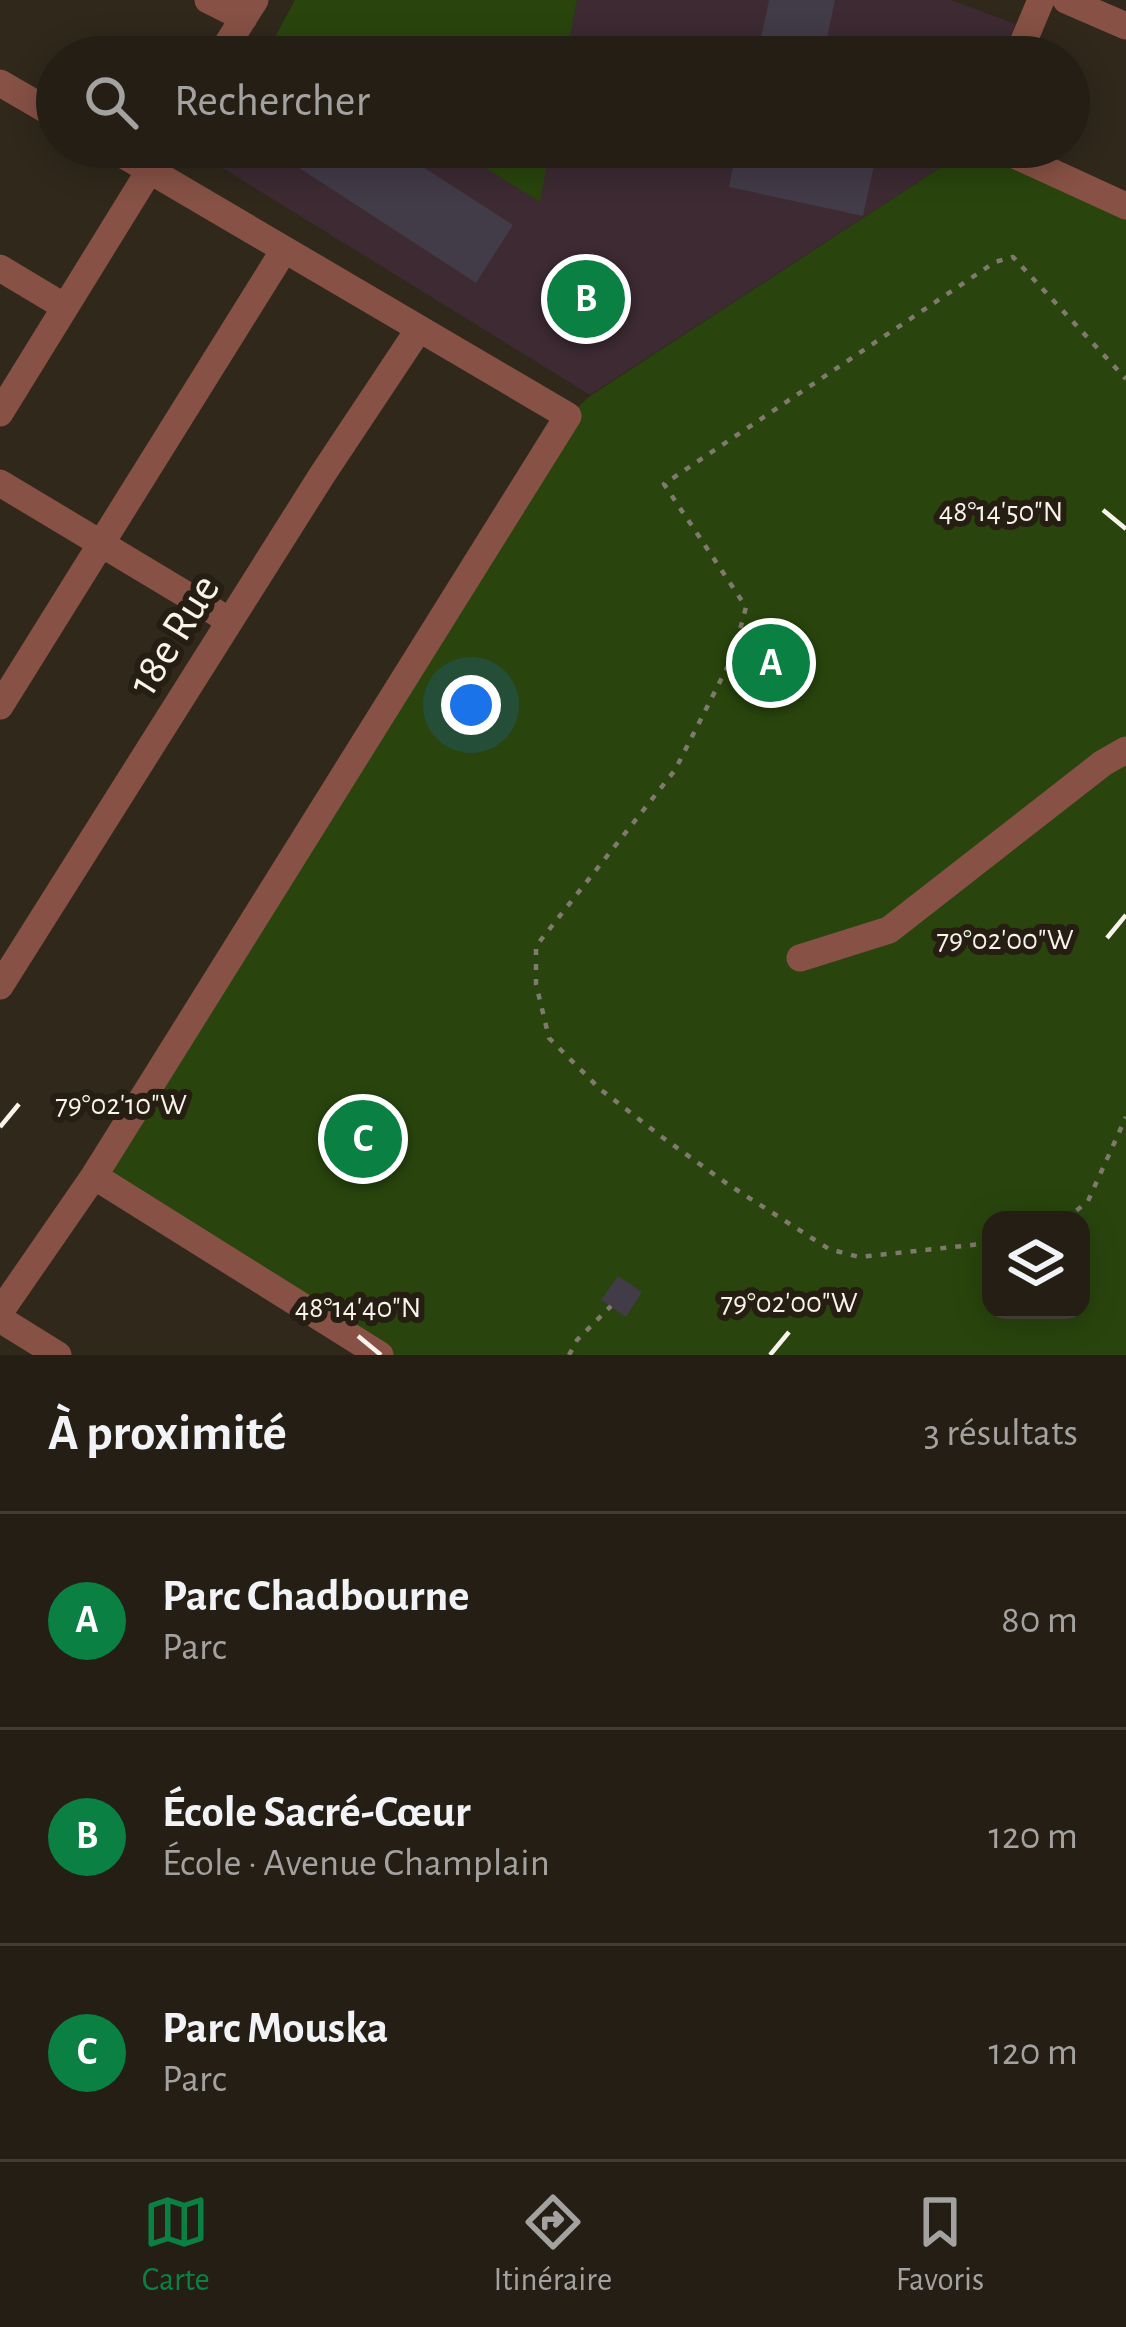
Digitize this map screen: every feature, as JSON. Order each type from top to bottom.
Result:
[{"type":"street","points":[[208,0],[249,9],[233,36]]},
{"type":"street","points":[[1026,36],[1041,0]]},
{"type":"street","points":[[1066,0],[1126,26]]},
{"type":"street","points":[[0,82],[36,103]]},
{"type":"street","points":[[0,413],[151,168]]},
{"type":"street","points":[[58,1355],[0,1316],[94,1176],[568,416],[284,250],[170,168]]},
{"type":"street","points":[[1043,168],[1126,206]]},
{"type":"street","points":[[0,706],[284,250]]},
{"type":"street","points":[[0,268],[65,308]]},
{"type":"street","name":"18e Rue","points":[[0,986],[419,329]]},
{"type":"street","points":[[0,483],[230,621]]},
{"type":"street","points":[[800,958],[889,930],[1126,750]]},
{"type":"street","points":[[94,1176],[380,1355]]},
{"type":"path","points":[[982,1244],[859,1257],[829,1250],[729,1186],[600,1089],[549,1038],[536,984],[536,946],[675,770],[733,656],[746,607],[664,484],[995,262],[1012,257],[1126,379]]},
{"type":"path","points":[[1076,1211],[1088,1201],[1126,1117]]},
{"type":"path","points":[[569,1355],[577,1340],[611,1306]]},
{"type":"shaded area","points":[[577,0],[951,0],[1016,24],[1010,36],[570,36]]},
{"type":"shaded area","points":[[222,168],[486,168],[539,201],[546,168],[940,168],[590,395]]},
{"type":"green space","points":[[295,0],[577,0],[570,36],[276,36]]},
{"type":"green space","points":[[486,168],[546,168],[540,202]]},
{"type":"green space","points":[[940,168],[1043,168],[1126,206],[1126,1355],[380,1355],[94,1176],[568,416],[590,396]]},
{"type":"building","points":[[769,0],[835,0],[827,36],[761,36]]},
{"type":"building","points":[[299,168],[425,168],[513,225],[476,283]]},
{"type":"building","points":[[733,168],[873,168],[863,216],[729,187]]},
{"type":"building","points":[[618,1276],[642,1292],[626,1317],[601,1300]]},
{"type":"place","name":"École Sacré-Cœur","points":[[586,299]]},
{"type":"place","name":"Parc Chadbourne","points":[[771,663]]},
{"type":"place","name":"Parc Mouska","points":[[363,1139]]}]
